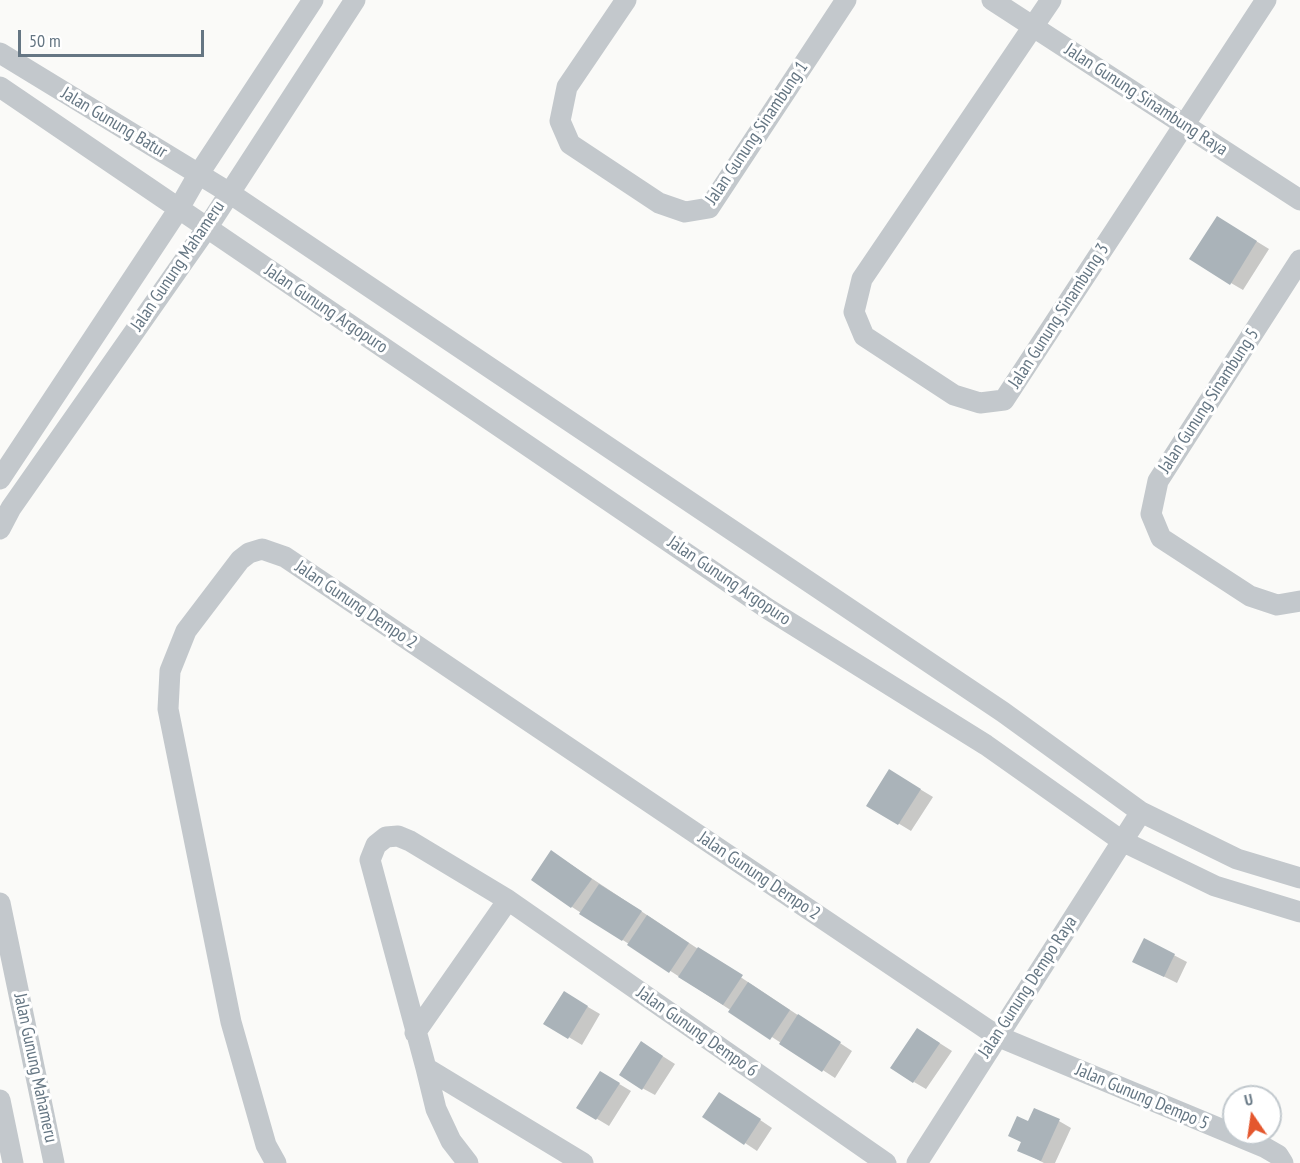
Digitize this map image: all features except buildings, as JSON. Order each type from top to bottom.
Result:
[{"type":"street","name":"Jalan Gunung Mahameru","points":[[0,479],[178,210],[198,175],[312,0]]},
{"type":"street","name":"Jalan Gunung Mahameru","points":[[0,530],[11,508],[207,228],[228,192],[355,0]]},
{"type":"street","name":"Jalan Gunung Sinambung 1","points":[[627,0],[567,87],[560,121],[570,144],[659,203],[685,212],[710,208],[846,0]]},
{"type":"street","name":"Jalan Gunung Sinambung Raya","points":[[992,0],[1300,200]]},
{"type":"street","name":"Jalan Gunung Sinambung 3","points":[[1051,0],[862,279],[854,312],[864,336],[954,395],[980,403],[1004,400],[1266,0]]},
{"type":"street","name":"Jalan Gunung Batur","points":[[0,53],[228,192]]},
{"type":"street","name":"Jalan Gunung Batur","points":[[0,87],[178,210]]},
{"type":"street","points":[[228,192],[993,706],[1142,812],[1237,859],[1300,878]]},
{"type":"street","name":"Jalan Gunung Argopuro","points":[[178,210],[768,609],[986,745],[1122,841],[1215,886],[1300,912]]},
{"type":"street","name":"Jalan Gunung Sinambung 5","points":[[1300,260],[1158,481],[1151,514],[1161,538],[1250,596],[1277,605],[1300,602]]},
{"type":"street","name":"Jalan Gunung Dempo 2","points":[[276,1163],[266,1145],[231,1022],[168,710],[170,670],[186,631],[240,560],[249,553],[262,549],[285,557],[997,1036]]},
{"type":"street","name":"Jalan Gunung Dempo Raya","points":[[917,1163],[1142,812]]},
{"type":"street","name":"Jalan Gunung Dempo 6","points":[[468,1163],[451,1141],[436,1109],[370,860],[376,845],[386,837],[398,836],[410,841],[508,900],[886,1163]]},
{"type":"street","points":[[415,1034],[508,900]]},
{"type":"street","name":"Jalan Gunung Mahameru","points":[[0,903],[5,955],[54,1163]]},
{"type":"street","name":"Jalan Gunung Dempo 5","points":[[997,1036],[1264,1147],[1278,1155],[1283,1163]]},
{"type":"street","points":[[426,1068],[583,1163]]},
{"type":"street","points":[[0,1100],[13,1163]]}]
